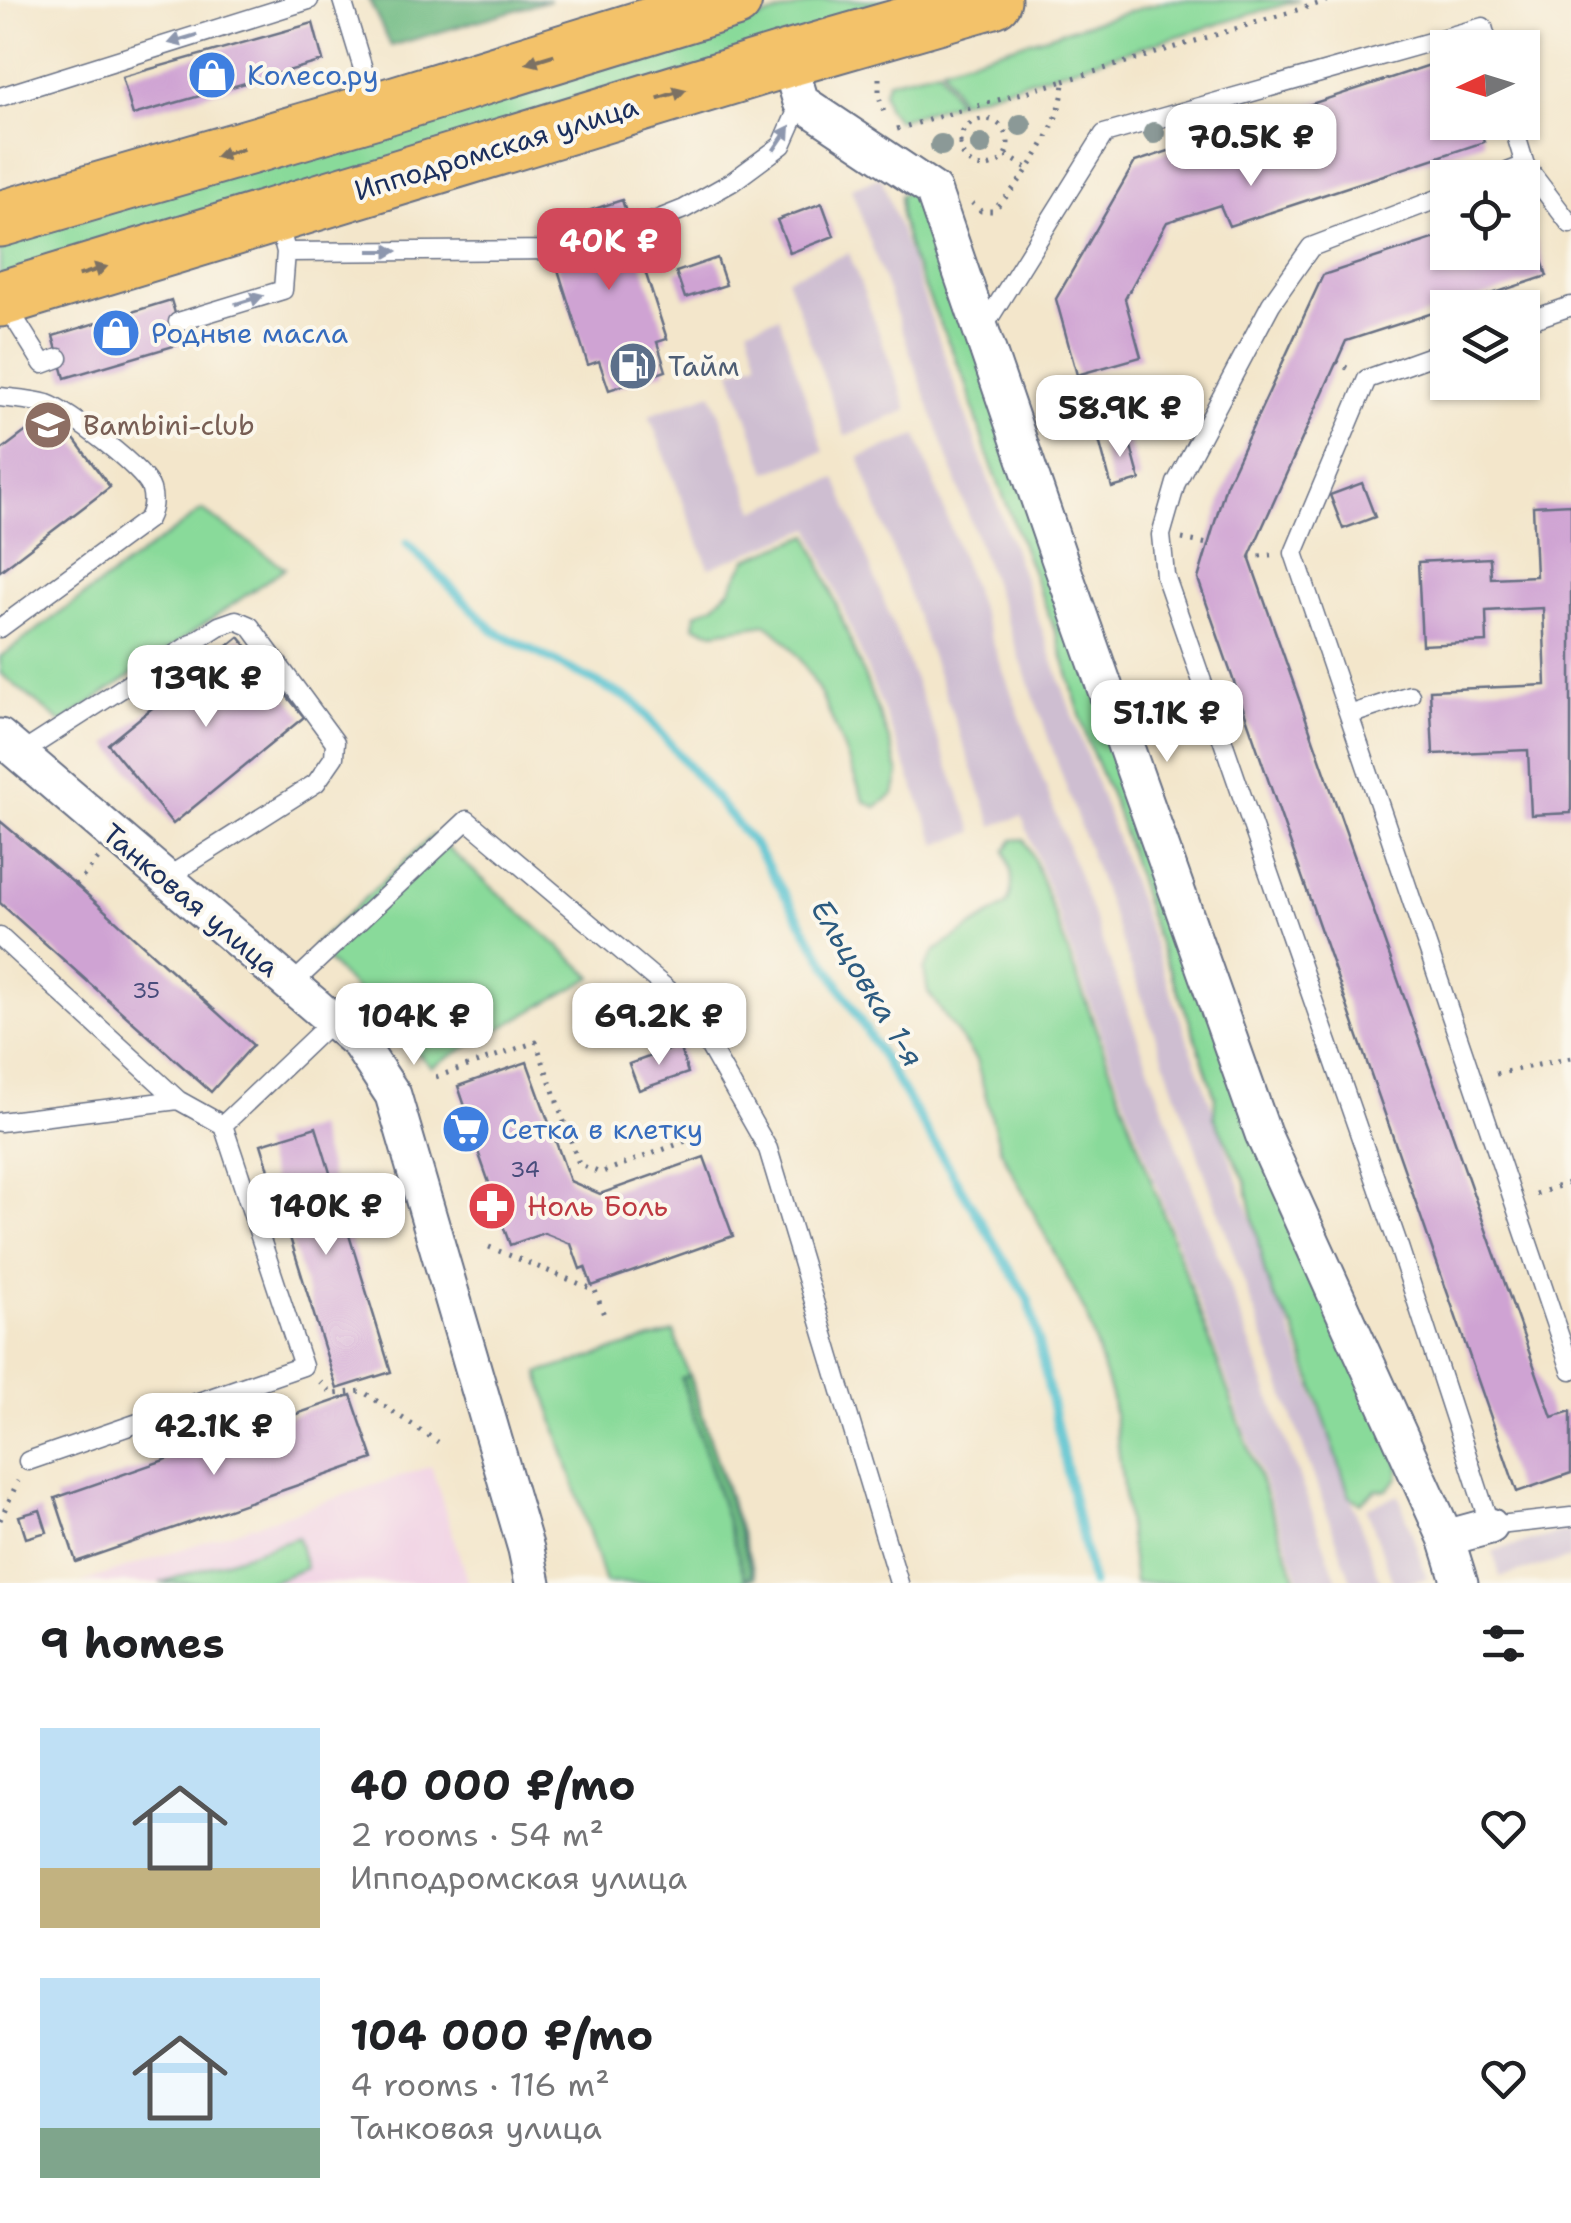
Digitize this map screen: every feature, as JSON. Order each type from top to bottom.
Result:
[{"type":"highway","points":[[0,220],[734,0]]},
{"type":"highway","name":"Ипподромская улица","points":[[1,298],[282,233],[794,80],[994,0]]},
{"type":"street","points":[[794,80],[933,190],[1263,1134],[1446,1538],[1460,1583]]},
{"type":"street","name":"Танковая улица","points":[[10,746],[359,1043],[392,1095],[533,1583]]},
{"type":"street","points":[[1446,1538],[1490,1526]]},
{"type":"lane","points":[[0,96],[310,0]]},
{"type":"lane","points":[[342,0],[376,110]]},
{"type":"lane","points":[[981,331],[1104,134],[1430,42]]},
{"type":"lane","points":[[178,322],[284,290],[282,233],[556,250],[622,234],[732,182],[782,144],[794,80]]},
{"type":"lane","points":[[1540,184],[1571,224]]},
{"type":"lane","points":[[1430,201],[1310,247],[1272,304],[1176,483],[1160,535],[1166,575],[1399,1247],[1490,1526],[1571,1517]]},
{"type":"lane","points":[[1,298],[43,364],[59,358]]},
{"type":"lane","points":[[1540,317],[1571,306]]},
{"type":"lane","points":[[1430,356],[1366,379],[1294,552],[1571,1370]]},
{"type":"lane","points":[[0,397],[46,404],[70,414],[151,485],[154,508],[148,519],[0,628]]},
{"type":"lane","points":[[10,746],[218,626],[236,620],[250,626],[335,742],[334,757],[316,783],[166,878]]},
{"type":"lane","points":[[1349,714],[1410,694]]},
{"type":"lane","points":[[291,985],[467,820],[686,1005],[768,1149],[900,1583]]},
{"type":"lane","points":[[0,937],[178,1100],[222,1126],[303,1366],[28,1460]]},
{"type":"lane","points":[[222,1126],[332,1020]]},
{"type":"lane","points":[[0,1122],[178,1100]]},
{"type":"path","points":[[896,130],[1330,0]]},
{"type":"path","points":[[879,78],[879,97],[886,120],[910,143]]},
{"type":"path","points":[[962,195],[982,211],[992,211],[1007,198],[1052,126],[1064,80]]},
{"type":"path","points":[[978,106],[980,119]]},
{"type":"path","points":[[980,119],[991,119],[1006,132],[1006,155],[997,164],[984,168],[962,155],[959,142],[964,130],[980,119]]},
{"type":"path","points":[[1006,155],[1027,168]]},
{"type":"path","points":[[76,885],[100,856]]},
{"type":"path","points":[[436,1077],[536,1042],[579,1164],[600,1173],[697,1136]]},
{"type":"path","points":[[1472,1079],[1571,1058]]},
{"type":"path","points":[[1514,1204],[1571,1182]]},
{"type":"path","points":[[489,1247],[595,1290],[604,1315]]},
{"type":"path","points":[[303,1366],[333,1394],[362,1392],[438,1442]]},
{"type":"path","points":[[0,1520],[28,1460]]},
{"type":"shaded area","points":[[881,177],[1381,1583],[1352,1583],[851,188]]},
{"type":"shaded area","points":[[849,253],[908,410],[845,436],[787,278]]},
{"type":"shaded area","points":[[779,317],[824,452],[767,472],[731,371],[758,361],[748,327]]},
{"type":"shaded area","points":[[712,393],[755,511],[836,478],[974,832],[937,845],[811,528],[709,568],[649,415]]},
{"type":"shaded area","points":[[917,436],[1338,1583],[1301,1583],[1022,816],[993,826],[859,457]]},
{"type":"shaded area","points":[[431,1466],[468,1583],[80,1583]]},
{"type":"shaded area","points":[[1399,1495],[1427,1578],[1411,1583],[1393,1583],[1367,1508]]},
{"type":"shaded area","points":[[1571,1530],[1571,1558],[1500,1577],[1493,1551]]},
{"type":"green space","points":[[369,0],[550,0],[391,46]]},
{"type":"green space","points":[[822,0],[949,0],[0,282],[0,243]]},
{"type":"green space","points":[[1168,0],[1299,0],[960,101],[942,67]]},
{"type":"green space","points":[[939,69],[957,102],[897,120],[887,108],[883,92],[888,81]]},
{"type":"green space","points":[[915,188],[931,240],[952,281],[1400,1466],[1398,1478],[1387,1490],[1376,1490],[1360,1503],[1350,1497],[1295,1330],[1265,1274],[1246,1183],[1214,1117],[1215,1097],[1154,931],[1115,806],[1088,742],[1057,636],[985,448],[966,382],[911,257],[901,219],[900,195]]},
{"type":"green space","points":[[202,510],[285,568],[62,723],[0,673],[0,657]]},
{"type":"green space","points":[[809,535],[899,774],[894,794],[876,807],[864,801],[826,705],[784,639],[766,624],[714,632],[694,626],[696,613],[714,605],[730,589],[747,559]]},
{"type":"green space","points":[[433,835],[593,977],[431,1067],[313,946]]},
{"type":"green space","points":[[1024,839],[1298,1583],[1135,1583],[1112,1399],[1086,1314],[1000,1148],[976,1060],[928,992],[924,970],[935,951],[1006,905],[1012,878],[1005,851],[1013,840]]},
{"type":"green space","points":[[674,1332],[756,1577],[740,1583],[605,1583],[539,1373]]},
{"type":"green space","points":[[690,1375],[753,1575],[745,1578],[681,1378]]},
{"type":"green space","points":[[298,1537],[306,1568],[268,1583],[160,1583]]},
{"type":"building","points":[[313,23],[323,61],[133,115],[122,77]]},
{"type":"building","points":[[1430,65],[1430,140],[1484,142],[1229,226],[1220,205],[1167,222],[1125,299],[1141,357],[1077,375],[1056,299],[1135,162]]},
{"type":"building","points":[[622,200],[667,339],[657,342],[666,371],[609,390],[599,361],[588,365],[544,225]]},
{"type":"building","points":[[822,203],[834,236],[790,253],[777,220]]},
{"type":"building","points":[[1430,240],[1430,270],[1540,270],[1540,254],[1547,276],[1504,290],[1430,290],[1430,314],[1346,341],[1249,557],[1552,1417],[1571,1411],[1571,1473],[1517,1492],[1198,579],[1226,485],[1323,275]]},
{"type":"building","points":[[717,258],[726,285],[685,298],[676,272]]},
{"type":"building","points":[[171,300],[184,343],[65,378],[53,336]]},
{"type":"building","points":[[53,411],[110,487],[0,571],[0,451]]},
{"type":"building","points":[[1127,432],[1140,480],[1112,488],[1099,440]]},
{"type":"building","points":[[1362,483],[1375,517],[1343,529],[1330,495]]},
{"type":"building","points":[[1571,504],[1571,813],[1531,815],[1528,750],[1433,754],[1430,690],[1546,685],[1543,608],[1486,611],[1487,642],[1422,645],[1418,562],[1490,558],[1491,578],[1536,576],[1533,506]]},
{"type":"building","points":[[239,637],[304,717],[173,824],[108,744]]},
{"type":"building","points":[[0,821],[253,1045],[211,1092],[0,903]]},
{"type":"building","points":[[679,1046],[688,1073],[639,1090],[629,1064]]},
{"type":"building","points":[[527,1062],[570,1181],[600,1194],[704,1157],[733,1236],[592,1286],[585,1267],[580,1269],[571,1244],[544,1233],[510,1245],[498,1212],[491,1215],[486,1199],[494,1197],[473,1137],[467,1139],[461,1121],[469,1118],[458,1086]]},
{"type":"building","points":[[316,1127],[391,1372],[337,1389],[261,1144]]},
{"type":"building","points":[[351,1395],[373,1459],[76,1562],[55,1498]]},
{"type":"building","points":[[40,1510],[47,1532],[26,1538],[19,1516]]},
{"type":"waterway","name":"Ельцовка 1-я","points":[[407,543],[494,631],[635,702],[756,847],[1029,1301],[1092,1583]]},
{"type":"place","name":"Колесо.ру","points":[[212,75]]},
{"type":"place","name":"Родные масла","points":[[116,333]]},
{"type":"place","name":"Тайм","points":[[633,366]]},
{"type":"place","name":"Bambini-club","points":[[48,425]]},
{"type":"place","name":"Сетка в клетку","points":[[466,1129]]},
{"type":"place","name":"Ноль Боль","points":[[492,1206]]}]
